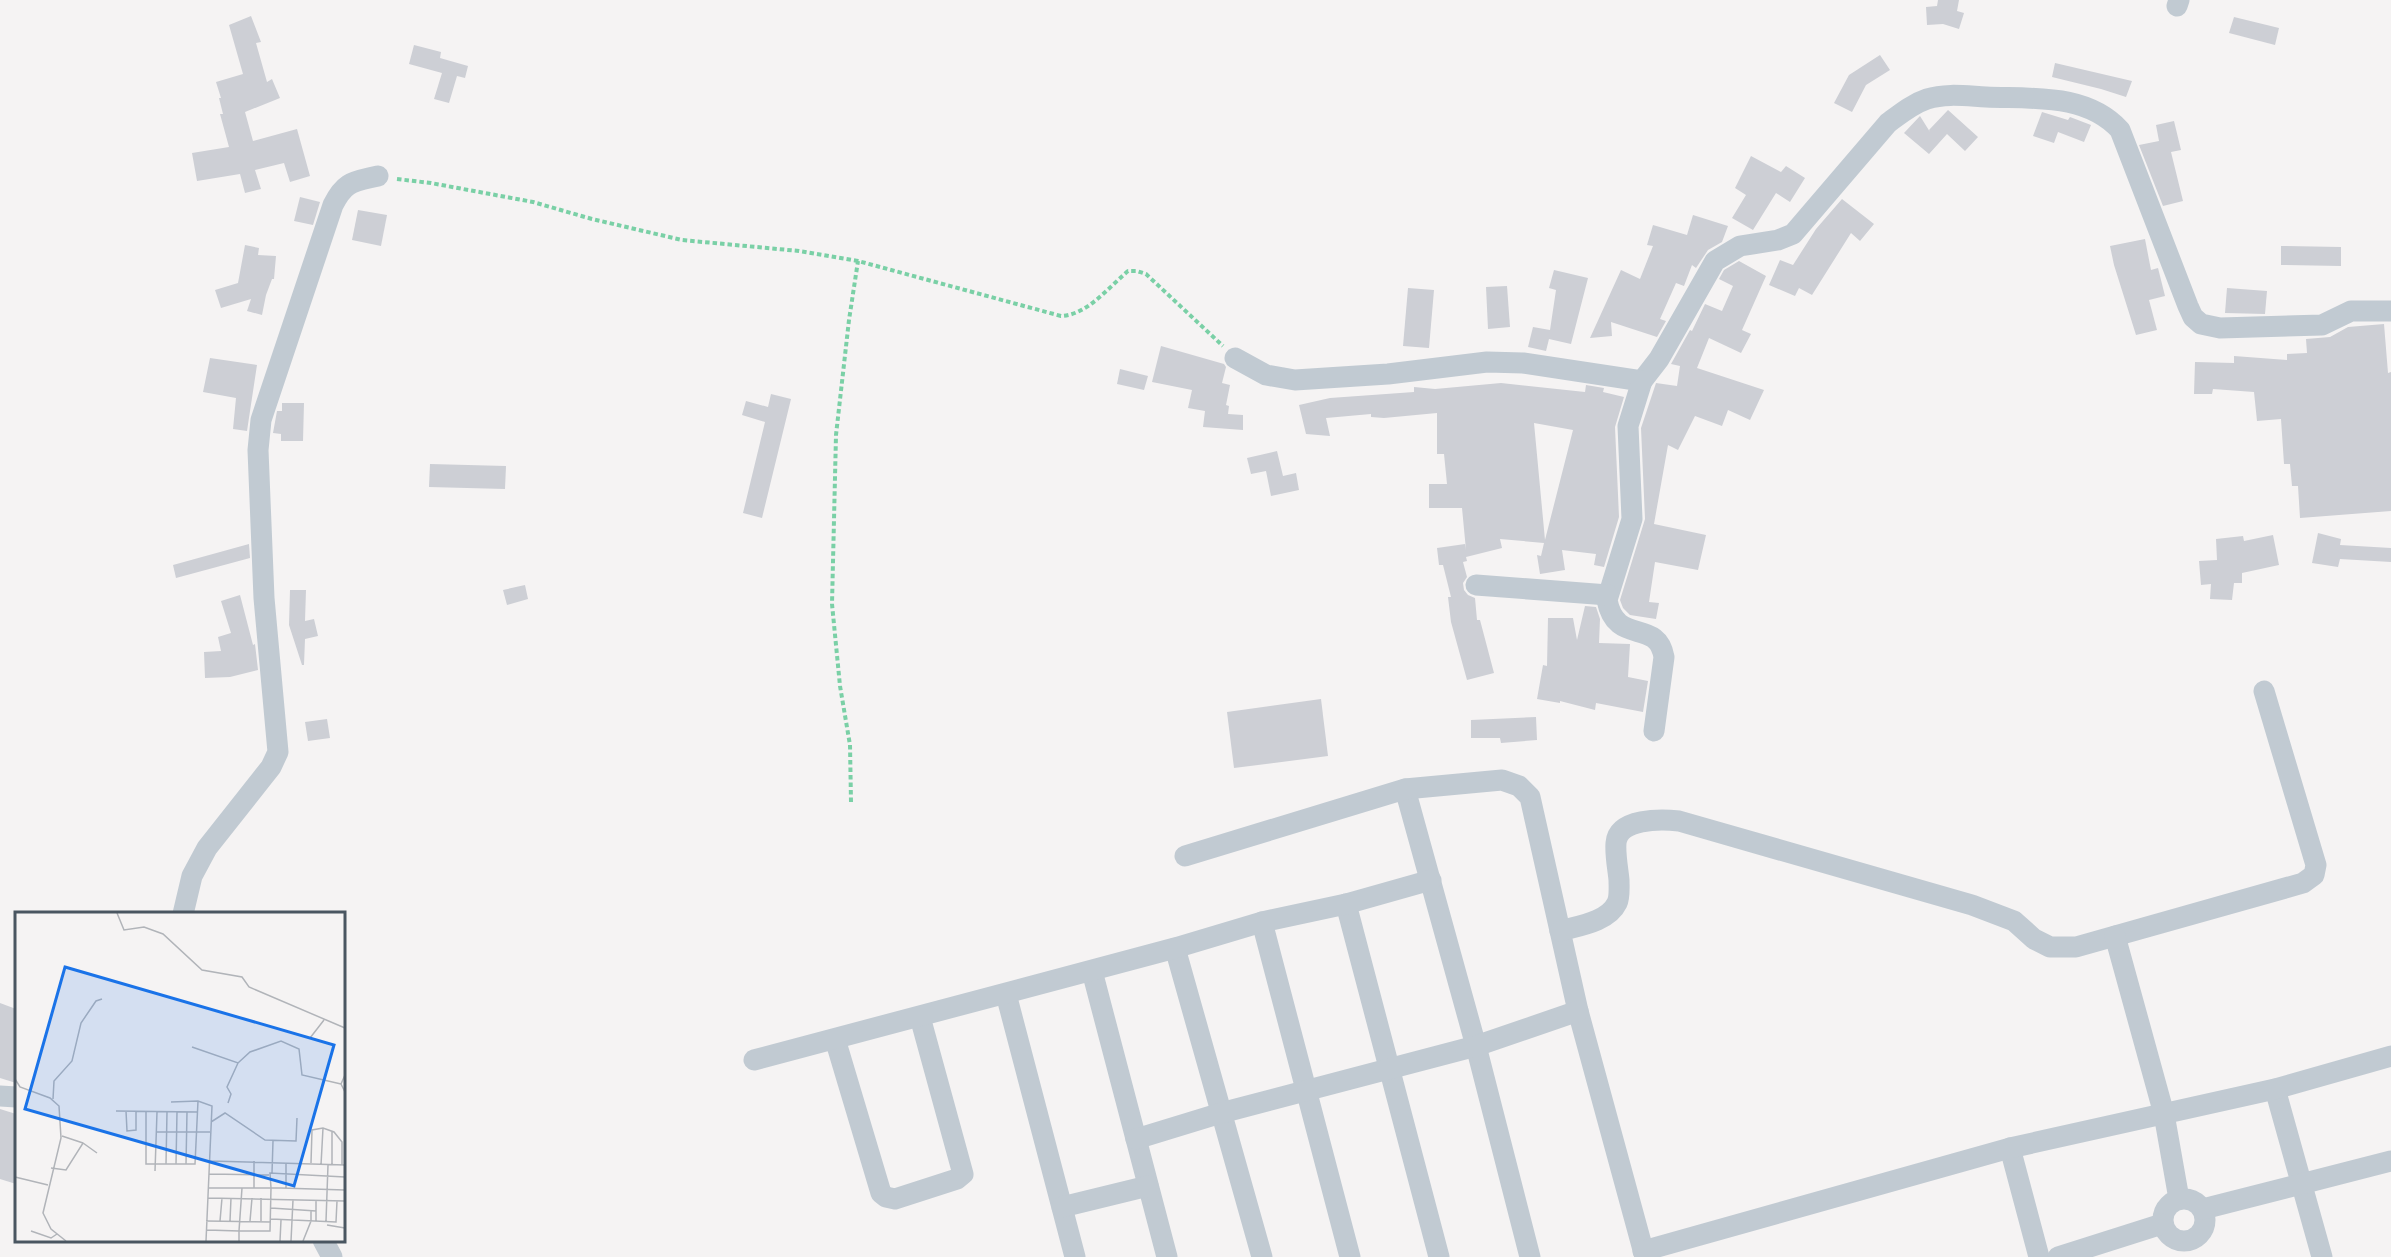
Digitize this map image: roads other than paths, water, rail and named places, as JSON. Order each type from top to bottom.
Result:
[{"type":"street","points":[[1654,731],[1664,657],[1663,647],[1652,636],[1623,628],[1615,621],[1609,612],[1608,595],[1632,519],[1628,426],[1642,381],[1659,359],[1715,261],[1740,246],[1778,240],[1793,234],[1888,123],[1906,109],[1927,99],[1948,95],[2058,100],[2085,107],[2113,122],[2120,130],[2188,306],[2193,317],[2201,324],[2220,328],[2322,325],[2351,310],[2391,311]]},
{"type":"street","points":[[183,912],[192,876],[207,848],[271,767],[278,752],[264,598],[258,450],[261,420],[339,192],[349,182],[378,176]]},
{"type":"street","points":[[1235,358],[1266,375],[1295,380],[1397,373],[1486,362],[1523,363],[1642,381]]},
{"type":"street","points":[[1476,585],[1608,595]]},
{"type":"street","points":[[1560,931],[1592,922],[1609,912],[1618,903],[1616,842],[1620,832],[1640,821],[1659,819],[1679,821],[1972,905],[2014,921],[2034,939],[2050,947],[2076,946],[2303,883],[2314,875],[2316,865],[2264,691]]},
{"type":"street","points":[[1185,856],[1405,789],[1502,780],[1518,786],[1530,797],[1578,1011],[1644,1254],[2010,1148],[2275,1089],[2391,1056]]},
{"type":"street","points":[[1405,789],[1476,1046],[1530,1257]]},
{"type":"street","points":[[754,1060],[1092,971],[1262,922],[1346,904],[1431,880]]},
{"type":"street","points":[[1346,904],[1438,1257]]},
{"type":"street","points":[[1262,922],[1350,1257]]},
{"type":"street","points":[[2115,936],[2164,1114],[2179,1199]]},
{"type":"street","points":[[1175,948],[1262,1257]]},
{"type":"street","points":[[1092,971],[1167,1257]]},
{"type":"street","points":[[1006,994],[1075,1257]]},
{"type":"street","points":[[1136,1139],[1221,1113],[1476,1046],[1578,1011]]},
{"type":"street","points":[[835,1039],[881,1193],[895,1199],[957,1179],[963,1174],[920,1017]]},
{"type":"street","points":[[2275,1089],[2322,1257]]},
{"type":"street","points":[[0,1096],[15,1097]]},
{"type":"street","points":[[2010,1148],[2039,1257]]},
{"type":"street","points":[[2203,1209],[2391,1161]]},
{"type":"street","points":[[1062,1207],[1148,1186]]},
{"type":"street","points":[[2179,1199],[2192,1200],[2203,1209],[2205,1224],[2187,1249],[2170,1237],[2162,1224],[2166,1209],[2179,1199]]},
{"type":"street","points":[[2058,1257],[2162,1224]]},
{"type":"street","points":[[324,1242],[332,1257]]}]
